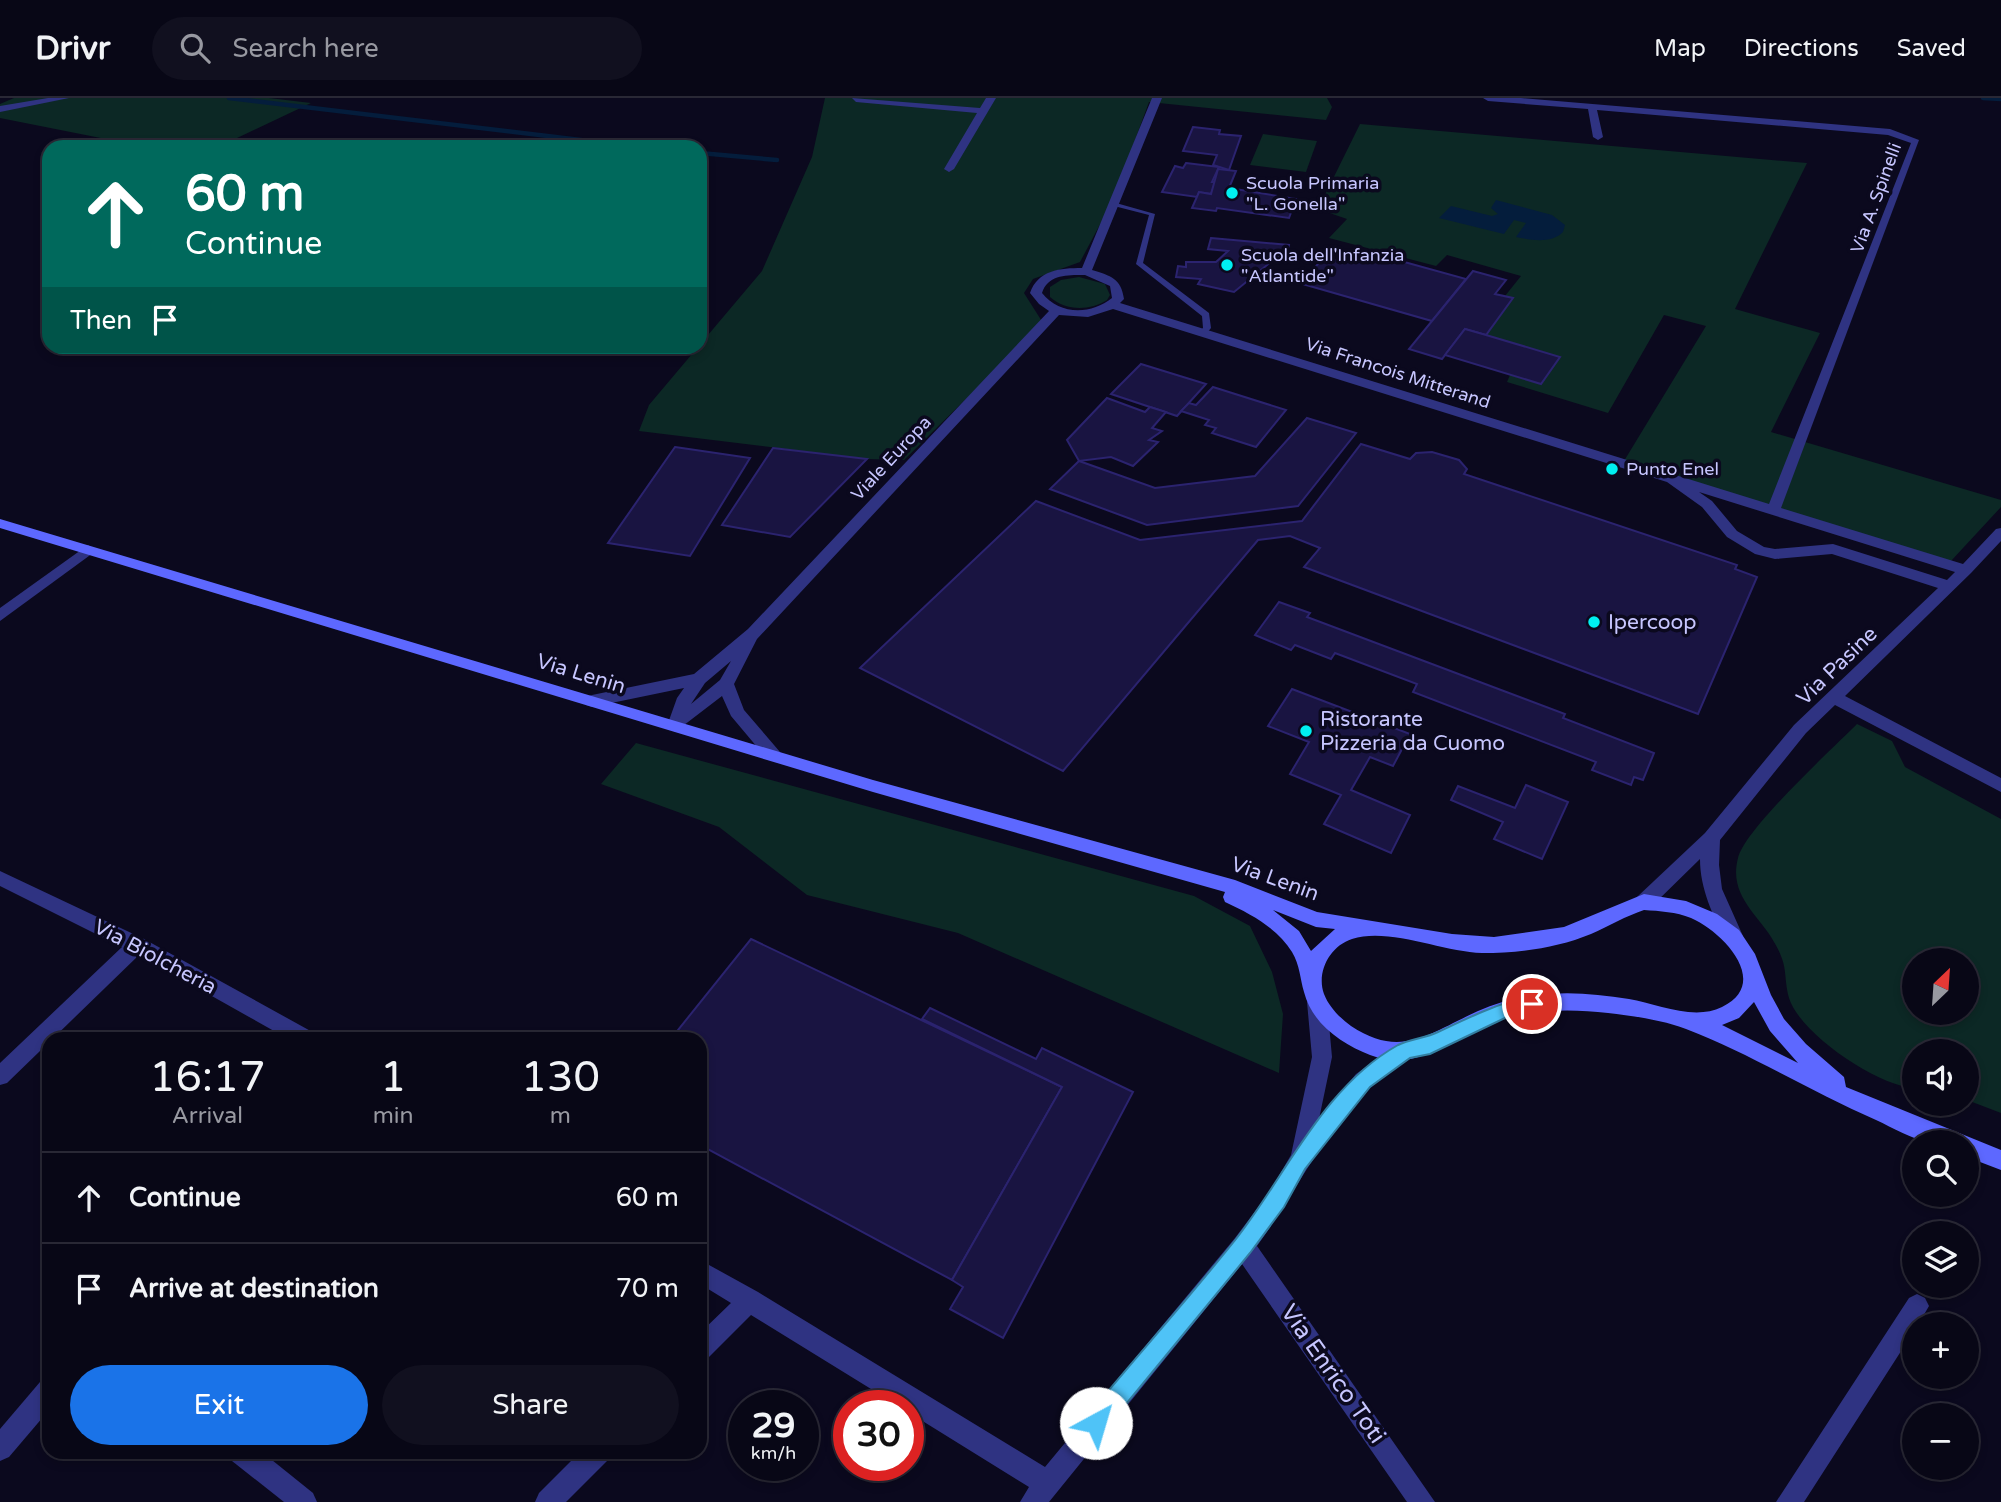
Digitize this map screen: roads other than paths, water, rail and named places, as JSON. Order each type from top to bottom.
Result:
[{"type":"main road","name":"Via Lenin","points":[[0,523],[774,756],[1235,887],[1316,919],[1385,929]]},
{"type":"main road","name":"Via Lenin","points":[[1151,865],[1237,899],[1270,918],[1301,949],[1309,966],[1314,992]]},
{"type":"main road","points":[[1753,974],[1752,992],[1742,1007],[1725,1017],[1702,1021],[1598,1003],[1532,1004],[1504,1010],[1423,1048],[1406,1051],[1374,1048],[1350,1037],[1330,1022],[1314,992],[1314,962],[1324,946],[1341,934],[1362,929],[1385,929],[1471,944],[1543,940],[1577,931],[1625,907],[1644,902],[1667,903],[1691,909],[1713,920],[1733,936],[1746,954],[1765,1008],[1786,1037],[1856,1100]]},
{"type":"main road","points":[[1677,1017],[1740,1041],[1801,1075],[1926,1130]]},
{"type":"main road","points":[[1979,1152],[2001,1160]]},
{"type":"street","points":[[0,109],[64,98]]},
{"type":"street","points":[[950,169],[991,98]]},
{"type":"street","points":[[1086,272],[1116,205],[1157,98]]},
{"type":"street","name":"Via A. Spinelli","points":[[1488,98],[1890,132],[1916,142],[1773,511]]},
{"type":"street","points":[[856,99],[984,111]]},
{"type":"street","points":[[1592,107],[1598,137]]},
{"type":"street","points":[[1086,272],[1116,285],[1118,299],[1113,305],[1081,313],[1057,310],[1040,300],[1038,287],[1042,281],[1061,273],[1086,272]]},
{"type":"street","name":"Via Francois Mitterand","points":[[1113,305],[1966,570]]},
{"type":"street","name":"Viale Europa","points":[[754,633],[1057,310]]},
{"type":"street","name":"Via Francois Mitterand","points":[[1672,479],[1711,509],[1732,534],[1760,551],[1775,554],[1833,549],[1949,586]]},
{"type":"street","points":[[1711,509],[1728,502],[1750,504]]},
{"type":"street","name":"Via Pasine","points":[[1644,902],[1711,838],[1800,729],[1966,570],[2001,532]]},
{"type":"street","points":[[1871,560],[1893,558],[1894,553],[1887,545]]},
{"type":"street","points":[[0,616],[89,550]]},
{"type":"street","points":[[674,726],[685,698],[699,679],[754,633]]},
{"type":"street","points":[[674,726],[726,684],[754,633]]},
{"type":"street","points":[[592,701],[677,686],[699,679]]},
{"type":"street","points":[[726,684],[737,712],[774,756]]},
{"type":"street","points":[[1835,698],[2001,786]]},
{"type":"street","points":[[1711,838],[1709,882],[1714,900],[1733,936]]},
{"type":"street","name":"Via Biolcheria","points":[[0,878],[137,945],[295,1032]]},
{"type":"street","points":[[46,1032],[137,945]]},
{"type":"street","points":[[1298,1163],[1320,1078],[1321,1035],[1314,992]]},
{"type":"street","points":[[0,1076],[42,1036]]},
{"type":"street","points":[[707,1275],[750,1300],[1040,1492],[1243,1246],[1277,1200],[1298,1163],[1363,1081],[1406,1051]]},
{"type":"street","name":"Via Enrico Toti","points":[[1243,1246],[1422,1502]]},
{"type":"street","points":[[707,1343],[750,1300]]},
{"type":"street","points":[[1789,1502],[1917,1306]]},
{"type":"street","points":[[0,1448],[42,1399]]},
{"type":"street","points":[[250,1459],[304,1502]]},
{"type":"street","points":[[548,1502],[591,1459]]},
{"type":"lane","points":[[1116,205],[1152,214],[1139,264],[1206,315],[1207,327],[1203,332]]},
{"type":"water","points":[[1496,200],[1552,215],[1565,225],[1563,232],[1547,240],[1534,240],[1516,237],[1526,223],[1514,220],[1504,234],[1439,218],[1451,206],[1492,216],[1498,214],[1491,208]]},
{"type":"waterway","points":[[229,98],[580,140]]},
{"type":"waterway","points":[[1983,98],[2001,99]]},
{"type":"waterway","points":[[707,154],[777,160]]},
{"type":"place","name":"Scuola Primaria \"L. Gonella\"","points":[[1232,193]]},
{"type":"place","name":"Scuola dell'Infanzia \"Atlantide\"","points":[[1227,265]]},
{"type":"place","name":"Punto Enel","points":[[1612,469]]},
{"type":"place","name":"Ipercoop","points":[[1594,622]]},
{"type":"place","name":"Ristorante Pizzeria da Cuomo","points":[[1306,731]]}]
